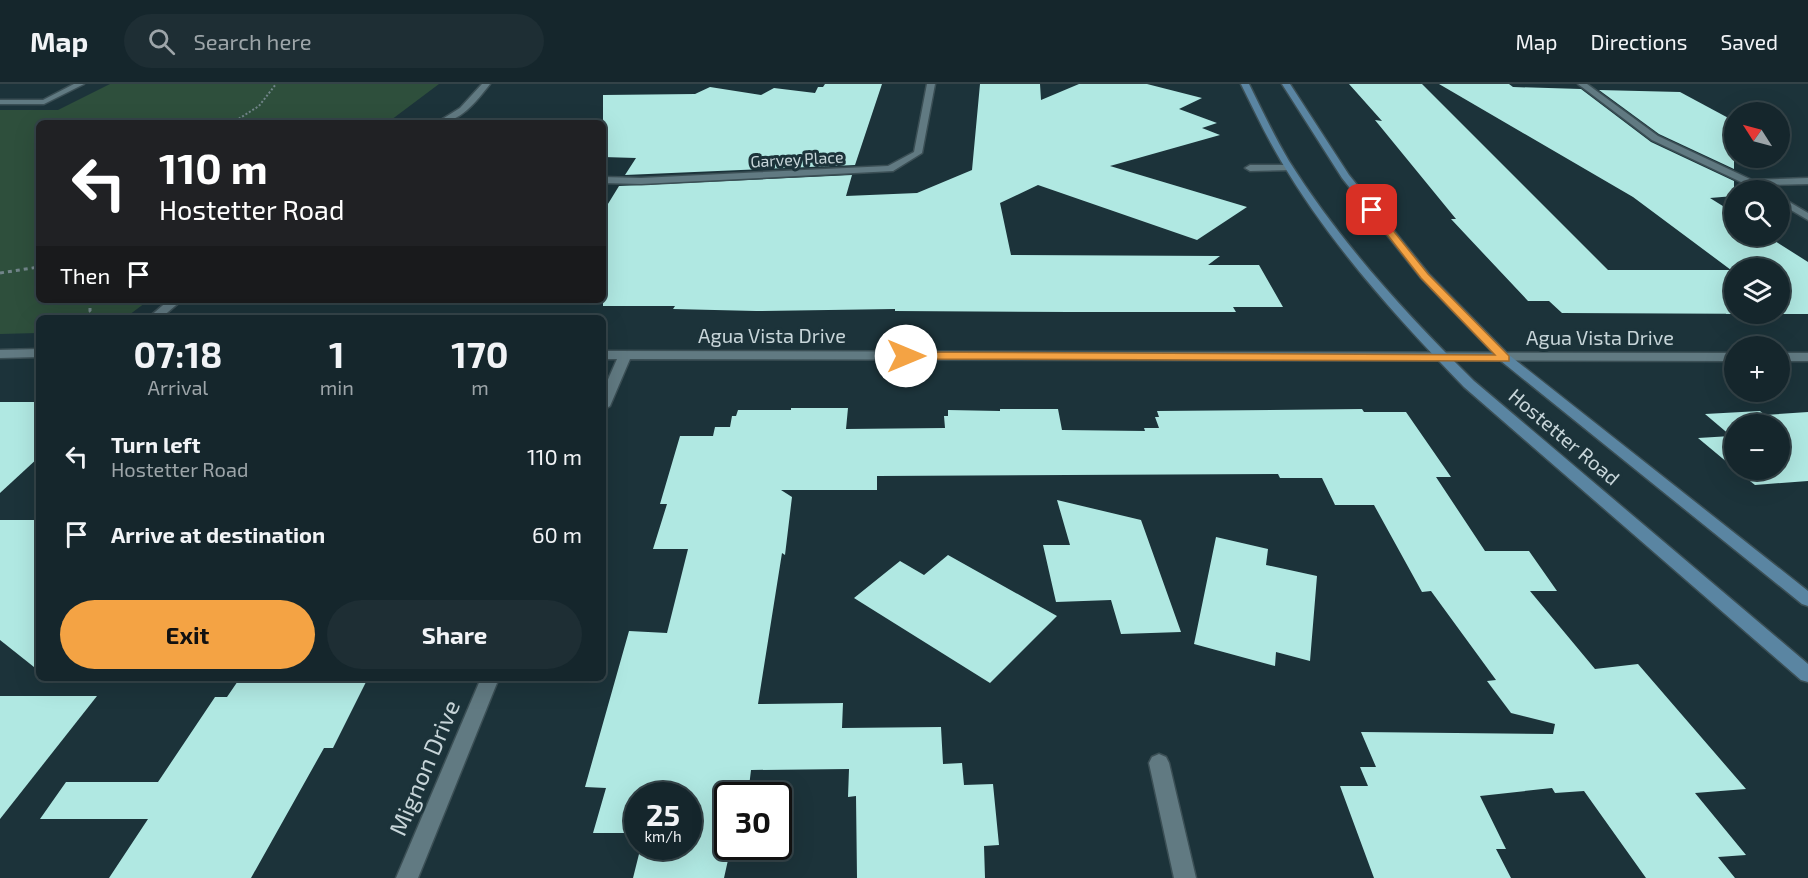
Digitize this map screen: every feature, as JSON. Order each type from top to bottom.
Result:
[{"type":"main road","name":"Hostetter Road","points":[[1245,84],[1289,168],[1360,267],[1443,358],[1469,384],[1808,675]]},
{"type":"main road","name":"Hostetter Road","points":[[1286,84],[1345,176],[1425,276],[1505,358],[1808,600]]},
{"type":"street","points":[[0,102],[44,102],[80,84]]},
{"type":"street","points":[[445,120],[463,110],[486,84]]},
{"type":"street","name":"Garvey Place","points":[[606,180],[641,181],[890,170],[918,153],[931,84]]},
{"type":"street","points":[[1582,84],[1654,138],[1745,180]]},
{"type":"street","points":[[1250,168],[1289,168]]},
{"type":"street","points":[[1790,182],[1808,181]]},
{"type":"street","points":[[1790,205],[1808,216]]},
{"type":"street","points":[[158,315],[172,303]]},
{"type":"street","points":[[0,354],[36,353]]},
{"type":"street","name":"Agua Vista Drive","points":[[606,356],[1724,357]]},
{"type":"street","points":[[606,399],[625,356]]},
{"type":"street","points":[[1790,357],[1808,357]]},
{"type":"street","name":"Mignon Drive","points":[[407,878],[489,681]]},
{"type":"street","points":[[1160,764],[1185,878]]},
{"type":"path","points":[[237,120],[259,106],[276,84]]},
{"type":"path","points":[[0,273],[36,267]]},
{"type":"green space","points":[[110,84],[439,84],[391,120],[36,120],[36,303],[145,303],[129,315],[36,315],[36,333],[0,334],[0,110],[58,110]]},
{"type":"building","points":[[825,84],[882,84],[855,165],[625,175],[636,158],[606,157],[603,95],[695,94],[710,87],[761,95],[774,88],[815,93],[818,87],[823,87]]},
{"type":"building","points":[[980,84],[1040,84],[1041,100],[1079,84],[1147,84],[1202,98],[1179,109],[1217,123],[1202,128],[1220,135],[1110,166],[1247,207],[1197,240],[1038,185],[1000,203],[1011,255],[1220,256],[1208,265],[1259,265],[1283,307],[1233,307],[1236,312],[1071,312],[895,311],[895,309],[756,311],[673,309],[675,306],[603,306],[603,303],[606,303],[606,207],[619,186],[852,175],[846,196],[917,193],[972,170]]},
{"type":"building","points":[[1349,84],[1422,84],[1608,270],[1724,270],[1724,314],[1562,313],[1549,301],[1528,301],[1451,219],[1456,219],[1375,120],[1382,121]]},
{"type":"building","points":[[1439,84],[1509,84],[1513,87],[1581,89],[1651,142],[1732,180],[1724,180],[1724,197],[1710,198],[1724,207],[1724,246],[1783,246],[1808,262],[1808,314],[1790,314],[1790,258],[1724,258],[1724,265],[1633,197]]},
{"type":"building","points":[[1599,90],[1680,92],[1724,116],[1724,164],[1659,134]]},
{"type":"building","points":[[0,402],[36,402],[36,460],[0,493]]},
{"type":"building","points":[[791,408],[848,408],[846,429],[945,428],[944,416],[948,416],[948,410],[1058,409],[1062,430],[1145,431],[1144,428],[1159,428],[1155,417],[1159,417],[1157,411],[1362,409],[1364,412],[1406,412],[1451,477],[1436,477],[1485,551],[1529,551],[1557,591],[1530,591],[1595,669],[1638,664],[1746,789],[1695,793],[1746,855],[1718,857],[1735,878],[1646,878],[1584,791],[1555,793],[1552,788],[1480,796],[1506,849],[1496,849],[1511,878],[1374,878],[1340,786],[1368,786],[1360,767],[1376,767],[1361,732],[1553,734],[1555,724],[1511,713],[1487,681],[1496,680],[1431,591],[1422,592],[1374,505],[1335,505],[1322,478],[1280,478],[1278,474],[877,476],[877,490],[781,490],[792,497],[785,555],[782,553],[758,704],[843,703],[842,728],[941,727],[943,764],[962,763],[964,785],[993,784],[999,845],[984,846],[985,878],[857,878],[856,796],[848,797],[849,769],[751,770],[750,782],[714,782],[714,860],[728,860],[724,878],[633,878],[638,860],[702,860],[702,782],[624,782],[624,833],[593,833],[606,788],[585,787],[629,631],[667,633],[688,549],[653,549],[667,504],[660,504],[680,436],[713,436],[715,427],[730,427],[732,416],[736,416],[738,410],[791,410]]},
{"type":"building","points":[[1760,411],[1764,414],[1724,414],[1724,430],[1705,414]]},
{"type":"building","points":[[1808,412],[1808,481],[1755,485],[1749,480],[1790,480],[1790,414],[1779,414]]},
{"type":"building","points":[[1724,436],[1724,460],[1698,438]]},
{"type":"building","points":[[1057,500],[1141,520],[1181,632],[1121,634],[1111,600],[1056,602],[1043,545],[1070,545]]},
{"type":"building","points":[[0,520],[36,520],[36,669],[0,640]]},
{"type":"building","points":[[1216,537],[1268,549],[1266,565],[1317,576],[1310,661],[1276,652],[1275,666],[1194,644]]},
{"type":"building","points":[[948,555],[1057,616],[990,683],[854,598],[900,561],[924,575]]},
{"type":"building","points":[[238,681],[366,681],[333,748],[324,748],[251,878],[109,878],[148,819],[40,819],[66,782],[158,782],[215,697],[227,697]]},
{"type":"building","points":[[0,696],[97,696],[0,819]]},
{"type":"route","points":[[906,356],[1505,358],[1425,276],[1372,210]]}]
